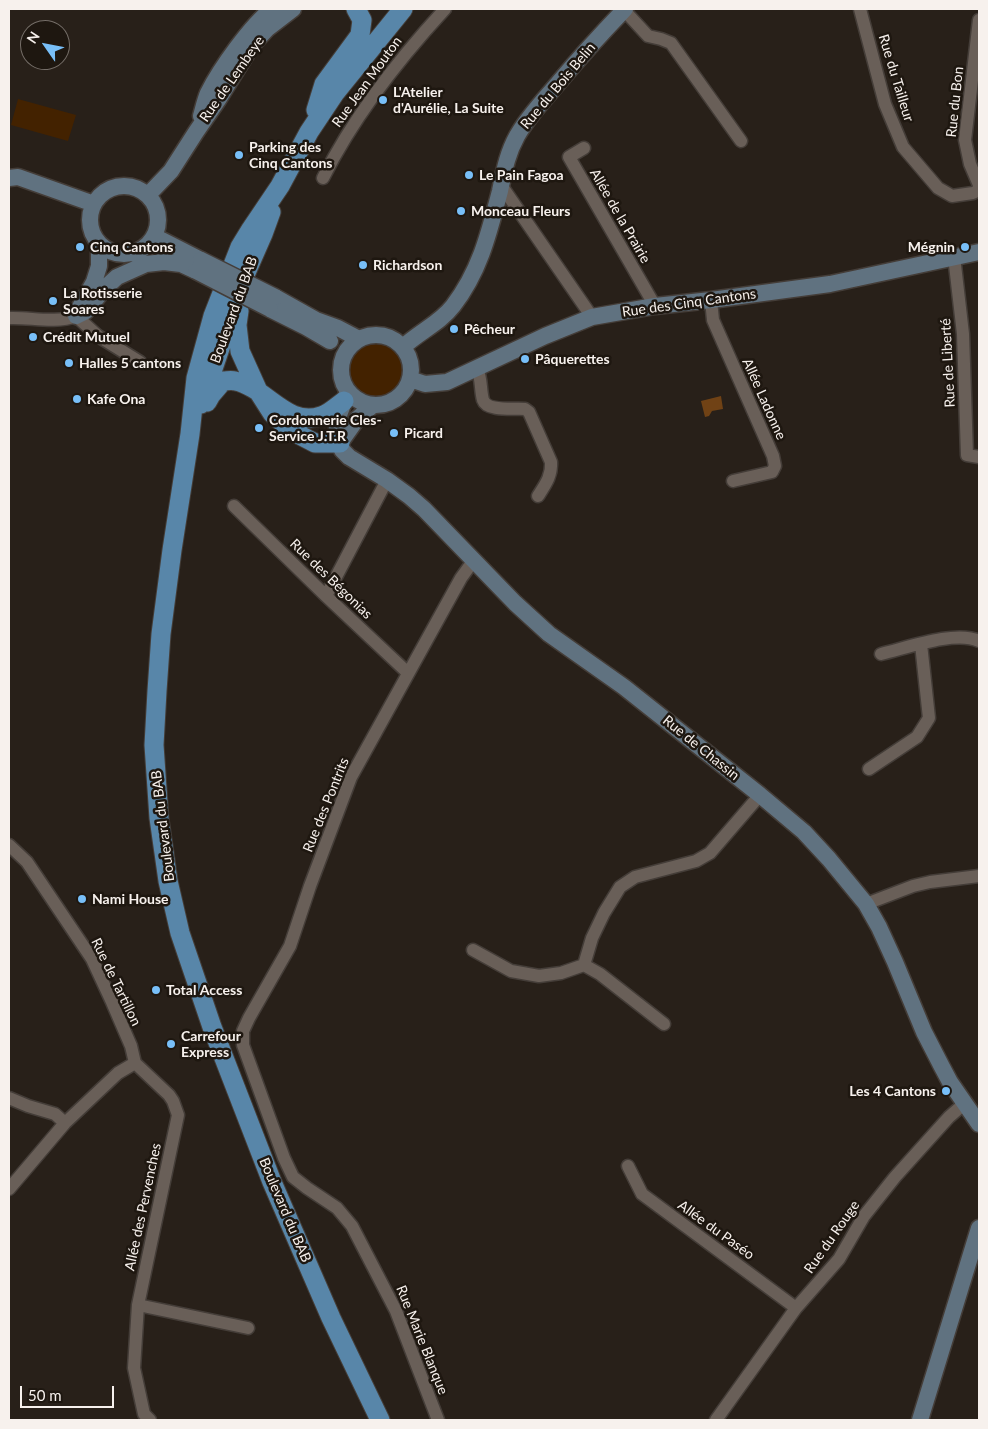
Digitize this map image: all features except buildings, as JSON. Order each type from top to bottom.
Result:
[{"type":"main road","name":"Rue de Lembeye","points":[[196,132],[208,94],[226,64],[260,19],[272,9]]},
{"type":"main road","name":"Rue de Lembeye","points":[[148,196],[171,172],[252,46],[267,29],[293,9]]},
{"type":"main road","points":[[309,132],[324,84],[360,35],[362,20],[356,9]]},
{"type":"main road","name":"Boulevard du BAB","points":[[380,1420],[331,1318],[272,1182],[212,1027],[180,933],[168,881],[159,818],[154,745],[161,634],[172,550],[190,434],[196,378],[213,316],[240,247],[280,186],[309,132],[334,93],[403,9]]},
{"type":"main road","name":"Rue du Bois Belin","points":[[404,348],[413,338],[434,324],[452,308],[466,289],[486,243],[509,153],[517,136],[532,113],[624,10]]},
{"type":"main road","points":[[9,178],[18,177],[94,204]]},
{"type":"main road","points":[[119,186],[129,186],[148,196],[154,204],[158,215],[158,226],[146,247],[127,255],[107,251],[99,245],[90,229],[89,220],[94,204],[100,195],[119,186]]},
{"type":"main road","name":"Boulevard du BAB","points":[[190,434],[245,275],[263,234],[280,186]]},
{"type":"main road","points":[[154,236],[198,265],[272,303],[338,328],[359,339]]},
{"type":"main road","points":[[76,316],[94,282],[99,266],[99,245]]},
{"type":"main road","name":"Rue des Cinq Cantons","points":[[410,379],[425,384],[446,382],[545,336],[592,317],[654,306],[830,284],[979,252]]},
{"type":"main road","points":[[92,304],[100,285],[109,271],[127,255]]},
{"type":"main road","points":[[76,316],[86,311],[117,277],[146,264],[164,262],[198,265]]},
{"type":"main road","points":[[245,275],[238,325],[240,350],[258,391],[272,412],[290,430],[314,443],[340,443]]},
{"type":"main road","points":[[272,303],[330,342]]},
{"type":"main road","points":[[316,320],[342,363]]},
{"type":"main road","points":[[340,443],[336,423],[346,396],[342,377],[342,363],[345,353],[359,339],[378,335],[396,341],[404,348],[409,357],[411,368],[407,388],[400,396],[383,405],[373,405],[346,396]]},
{"type":"main road","points":[[190,434],[211,394],[223,382],[234,381],[258,391],[277,406],[296,416],[310,420],[324,416],[346,396]]},
{"type":"main road","points":[[340,443],[357,419],[373,405]]},
{"type":"main road","name":"Rue de Chassin","points":[[340,443],[342,450],[348,457],[387,480],[424,509],[515,603],[549,634],[624,687],[804,832],[866,904],[895,962],[924,1032],[950,1082],[979,1124]]},
{"type":"main road","points":[[920,1420],[979,1228]]},
{"type":"street","name":"Rue Jean Mouton","points":[[323,178],[336,152],[370,100],[413,44],[444,9]]},
{"type":"street","name":"Rue du Tailleur","points":[[860,9],[885,104],[903,147],[938,188],[952,196],[973,193],[979,190]]},
{"type":"street","points":[[624,10],[648,36],[671,44],[741,141]]},
{"type":"street","name":"Rue du Bon","points":[[979,20],[965,140],[970,164],[979,185]]},
{"type":"street","name":"Allée de la Prairie","points":[[584,148],[569,157],[654,306]]},
{"type":"street","points":[[501,185],[592,317]]},
{"type":"street","name":"Rue de Liberté","points":[[953,258],[963,334],[967,455],[979,456]]},
{"type":"street","name":"Allée Ladonne","points":[[711,300],[713,320],[773,456],[774,466],[772,472],[733,481]]},
{"type":"street","points":[[9,318],[66,320],[76,316],[98,336],[140,362]]},
{"type":"street","points":[[477,368],[481,377],[483,400],[486,404],[498,409],[525,409],[529,412],[545,446],[552,468],[549,480],[538,496]]},
{"type":"street","points":[[326,596],[387,480]]},
{"type":"street","name":"Rue des Bégonias","points":[[234,506],[408,673]]},
{"type":"street","name":"Rue des Pontrits","points":[[244,1045],[243,1031],[290,946],[310,886],[351,777],[461,578],[474,560]]},
{"type":"street","points":[[881,654],[951,637],[973,638],[979,641]]},
{"type":"street","points":[[869,770],[917,737],[929,718],[921,644]]},
{"type":"street","points":[[584,965],[592,938],[604,913],[620,887],[635,877],[696,861],[710,853],[760,795]]},
{"type":"street","name":"Rue de Tartillon","points":[[9,845],[27,862],[92,959],[131,1046],[135,1064]]},
{"type":"street","points":[[866,904],[913,886],[979,876]]},
{"type":"street","points":[[473,950],[511,971],[538,976],[562,972],[584,965],[600,974],[664,1024]]},
{"type":"street","name":"Rue Marie Blanque","points":[[244,1045],[284,1158],[293,1177],[337,1208],[352,1226],[396,1311],[438,1420]]},
{"type":"street","points":[[9,1189],[65,1123],[118,1073],[135,1064]]},
{"type":"street","name":"Allée des Pervenches","points":[[135,1064],[169,1095],[174,1101],[178,1115],[138,1305],[134,1368],[144,1414],[150,1420]]},
{"type":"street","points":[[9,1098],[55,1114],[65,1123]]},
{"type":"street","name":"Rue du Rouge","points":[[716,1420],[796,1308],[821,1282],[839,1259],[864,1216],[895,1177],[949,1117],[965,1103]]},
{"type":"street","name":"Allée du Paséo","points":[[628,1166],[642,1194],[796,1308]]},
{"type":"street","points":[[138,1305],[248,1328]]},
{"type":"shaded area","points":[[18,99],[76,115],[68,141],[11,125]]},
{"type":"shaded area","points":[[371,344],[381,344],[395,352],[401,361],[403,371],[401,381],[395,390],[381,398],[371,398],[361,393],[354,386],[349,376],[349,366],[354,356],[361,349]]},
{"type":"shaded area","points":[[721,396],[723,409],[712,411],[709,416],[705,417],[701,401]]},
{"type":"place","name":"L'Atelier d'Aurélie, La Suite","points":[[383,100]]},
{"type":"place","name":"Parking des Cinq Cantons","points":[[239,155]]},
{"type":"place","name":"Le Pain Fagoa","points":[[469,175]]},
{"type":"place","name":"Monceau Fleurs","points":[[461,211]]},
{"type":"place","name":"Cinq Cantons","points":[[80,247]]},
{"type":"place","name":"Mégnin","points":[[965,247]]},
{"type":"place","name":"Richardson","points":[[363,265]]},
{"type":"place","name":"La Rotisserie Soares","points":[[53,301]]},
{"type":"place","name":"Pêcheur","points":[[454,329]]},
{"type":"place","name":"Crédit Mutuel","points":[[33,337]]},
{"type":"place","name":"Pâquerettes","points":[[525,359]]},
{"type":"place","name":"Halles 5 cantons","points":[[69,363]]},
{"type":"place","name":"Kafe Ona","points":[[77,399]]},
{"type":"place","name":"Cordonnerie Cles- Service J.T.R","points":[[259,428]]},
{"type":"place","name":"Picard","points":[[394,433]]},
{"type":"place","name":"Nami House","points":[[82,899]]},
{"type":"place","name":"Total Access","points":[[156,990]]},
{"type":"place","name":"Carrefour Express","points":[[171,1044]]},
{"type":"place","name":"Les 4 Cantons","points":[[946,1091]]}]
